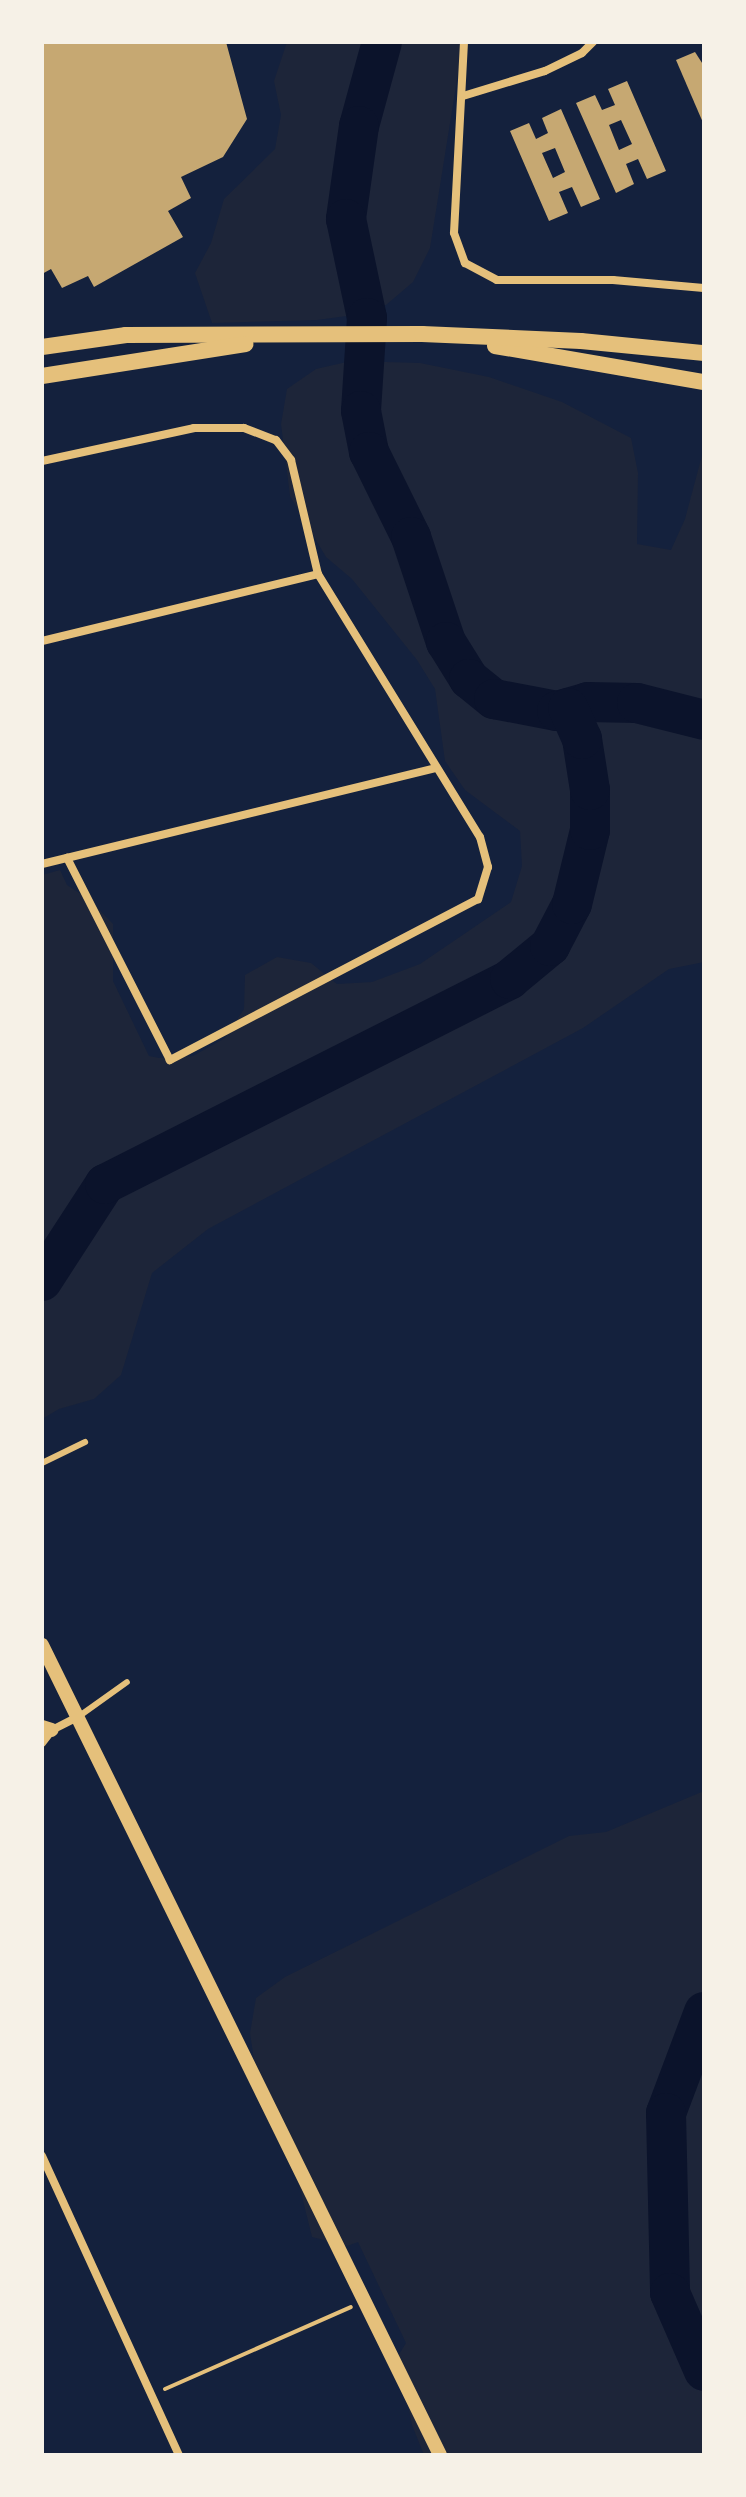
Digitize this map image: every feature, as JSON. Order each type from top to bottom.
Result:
[{"type":"main road","points":[[418,334],[704,382]]},
{"type":"main road","points":[[42,347],[126,335],[418,334],[581,341],[704,353]]},
{"type":"main road","points":[[42,376],[297,336]]},
{"type":"street","points":[[464,42],[454,233],[465,263],[497,280],[613,280],[704,288]]},
{"type":"street","points":[[463,96],[545,71],[582,53],[593,42]]},
{"type":"street","points":[[42,461],[194,428],[244,428],[276,440],[291,460],[318,574],[480,837],[488,867],[478,899],[170,1060],[67,858]]},
{"type":"street","points":[[42,641],[318,574]]},
{"type":"street","points":[[42,864],[435,768]]},
{"type":"street","points":[[42,1645],[202,1978],[366,2300],[440,2455]]},
{"type":"street","points":[[42,1743],[47,1728],[78,1717]]},
{"type":"street","points":[[42,2156],[179,2455]]},
{"type":"lane","points":[[42,1463],[85,1442]]},
{"type":"lane","points":[[78,1717],[127,1682]]},
{"type":"path","points":[[152,2395],[366,2300]]},
{"type":"shaded area","points":[[287,42],[463,42],[430,248],[413,282],[386,305],[354,315],[317,320],[212,323],[195,273],[211,243],[224,199],[275,149],[281,115],[274,81]]},
{"type":"shaded area","points":[[351,361],[420,363],[489,377],[562,402],[631,438],[638,473],[637,544],[671,550],[685,519],[704,448],[704,962],[669,969],[583,1028],[208,1229],[152,1273],[121,1375],[94,1399],[59,1409],[42,1419],[42,875],[60,870],[67,885],[90,900],[113,924],[113,981],[149,1056],[159,1058],[193,1056],[225,1038],[244,1009],[245,975],[277,957],[311,963],[337,984],[372,982],[420,964],[511,902],[522,866],[520,831],[465,790],[445,761],[435,689],[417,660],[352,579],[326,557],[290,496],[281,424],[287,389],[316,369]]},
{"type":"shaded area","points":[[704,1791],[704,2455],[424,2455],[412,2425],[398,2356],[406,2343],[358,2242],[347,2246],[312,2237],[295,2168],[255,2067],[250,2033],[256,1998],[285,1977],[569,1836],[606,1832]]},
{"type":"building","points":[[42,42],[226,42],[247,119],[223,157],[181,177],[191,198],[168,211],[183,237],[94,287],[88,276],[62,288],[51,269],[42,274]]},
{"type":"building","points":[[695,52],[704,66],[704,125],[676,60]]},
{"type":"building","points":[[627,81],[666,171],[647,179],[638,159],[626,164],[634,184],[616,193],[576,103],[595,95],[602,110],[615,105],[608,89]],"holes":[[[621,120],[632,144],[619,150],[609,125]]]},
{"type":"building","points":[[561,109],[600,199],[581,207],[572,187],[559,192],[568,213],[549,221],[510,131],[529,123],[536,139],[548,133],[542,118]],"holes":[[[555,148],[565,172],[553,178],[542,153]]]},
{"type":"waterway","points":[[382,42],[359,126],[346,219],[367,318],[361,411],[369,452],[411,537],[446,642],[469,679],[494,699],[557,711],[588,702],[637,703],[704,720]]},
{"type":"waterway","points":[[42,1281],[105,1184],[510,979],[550,946],[572,904],[590,830],[590,790],[582,739],[568,708]]},
{"type":"waterway","points":[[704,2012],[666,2113],[670,2293],[704,2371]]}]
